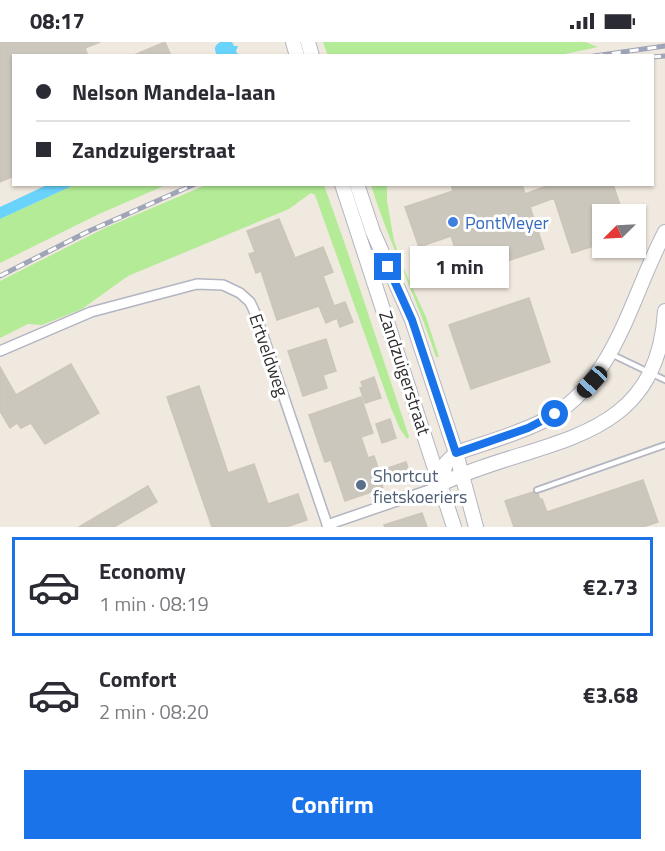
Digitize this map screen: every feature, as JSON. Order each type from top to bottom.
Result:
[{"type":"main road","name":"Zandzuigerstraat","points":[[343,186],[454,527]]},
{"type":"main road","name":"Zandzuigerstraat","points":[[358,186],[373,232],[412,320],[456,453],[476,527]]},
{"type":"main road","points":[[441,484],[446,463],[456,453],[528,428],[555,414],[586,388],[602,369],[610,354],[665,232]]},
{"type":"main road","points":[[441,484],[462,474],[570,438],[600,425],[619,413],[635,398],[651,374],[662,342],[665,311]]},
{"type":"street","name":"Ertveldweg","points":[[0,351],[91,312],[197,284],[223,285],[240,293],[250,302],[256,315],[328,526],[423,493],[441,484]]},
{"type":"lane","points":[[610,354],[665,380]]},
{"type":"lane","points":[[537,490],[665,445]]},
{"type":"green space","points":[[323,42],[585,42],[598,47],[565,54],[327,54]]},
{"type":"green space","points":[[72,186],[164,186],[99,214],[0,263],[0,219]]},
{"type":"green space","points":[[204,186],[324,186],[409,437],[407,439],[400,429],[391,408],[315,195],[311,193],[289,209],[128,276],[82,309],[42,325],[28,324],[0,338],[0,281],[105,228]]},
{"type":"green space","points":[[371,186],[387,186],[387,201],[394,241],[426,317],[439,357],[436,357]]},
{"type":"water","points":[[220,42],[232,42],[234,46],[238,46],[238,54],[216,54],[215,48]]},
{"type":"water","points":[[45,186],[72,186],[0,219],[0,207]]},
{"type":"building","points":[[0,42],[100,42],[85,48],[87,54],[12,54],[12,177],[0,182]]},
{"type":"building","points":[[165,42],[170,54],[136,54]]},
{"type":"building","points":[[452,186],[523,186],[525,194],[547,186],[614,186],[620,204],[592,204],[592,247],[572,253],[554,198],[530,207],[544,249],[464,275],[451,236],[419,247],[405,207],[453,191]]},
{"type":"building","points":[[279,219],[295,258],[323,247],[333,272],[323,276],[334,306],[345,302],[353,322],[340,327],[337,318],[326,323],[319,306],[277,320],[261,271],[256,273],[249,254],[255,252],[247,231]]},
{"type":"building","points":[[529,298],[550,362],[471,389],[449,325]]},
{"type":"building","points":[[326,339],[336,371],[323,375],[327,388],[303,396],[288,351]]},
{"type":"building","points":[[71,364],[99,413],[45,444],[31,423],[21,428],[17,423],[10,428],[0,411],[0,367],[16,395]]},
{"type":"building","points":[[374,377],[381,398],[365,403],[360,388],[363,387],[361,382]]},
{"type":"building","points":[[199,386],[228,473],[254,464],[268,504],[298,494],[307,520],[286,527],[212,527],[167,397]]},
{"type":"building","points":[[361,397],[373,433],[361,437],[368,458],[374,456],[379,471],[406,462],[410,475],[382,485],[383,488],[345,501],[331,460],[325,462],[309,415]]},
{"type":"building","points":[[390,419],[396,438],[382,443],[376,424]]},
{"type":"building","points":[[643,480],[658,522],[643,527],[514,527],[505,501],[533,492],[538,494],[540,500],[542,499],[547,512]]},
{"type":"building","points":[[148,486],[157,502],[114,527],[79,527]]},
{"type":"building","points":[[422,513],[427,527],[385,527],[384,525]]},
{"type":"railway","points":[[608,54],[665,46]]},
{"type":"railway","points":[[654,57],[665,56]]},
{"type":"railway","points":[[0,276],[87,232],[190,186]]},
{"type":"place","name":"PontMeyer","points":[[453,222]]},
{"type":"place","name":"Shortcut fietskoeriers","points":[[361,485]]},
{"type":"route","points":[[388,267],[412,320],[456,453],[528,428],[555,414]]}]
